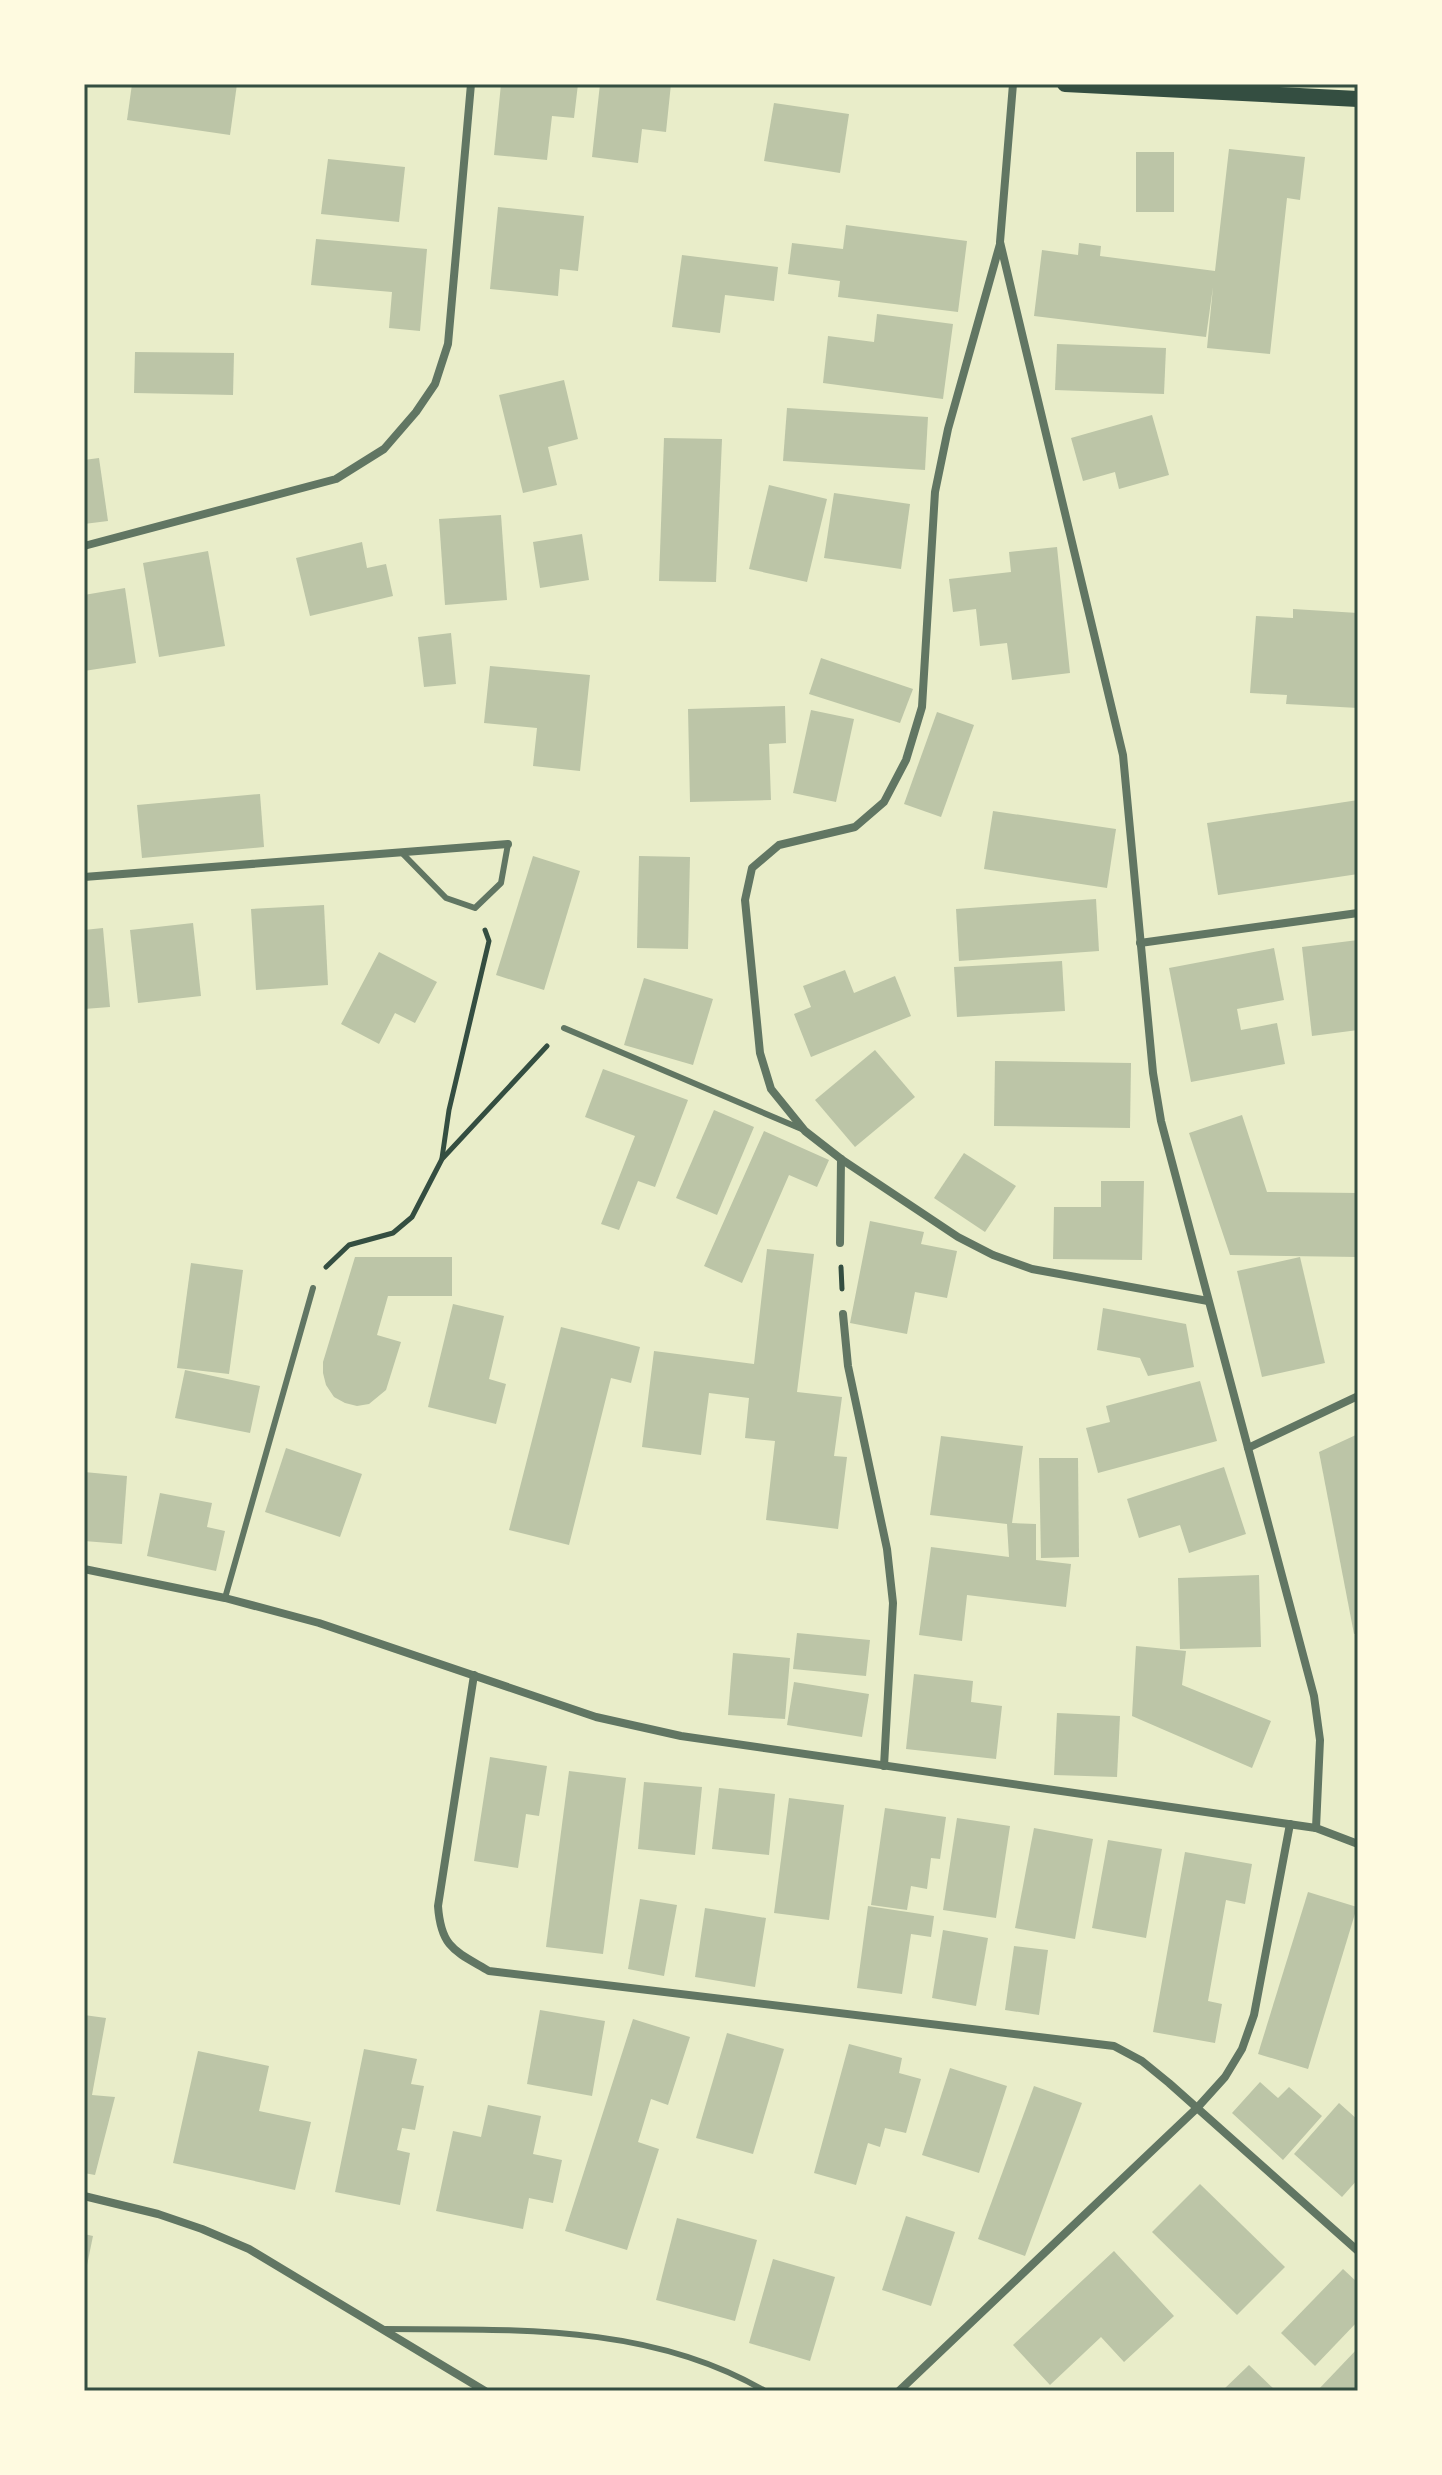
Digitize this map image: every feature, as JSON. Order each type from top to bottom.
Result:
[{"type":"main road","points":[[1065,84],[1358,99]]},
{"type":"street","points":[[84,546],[336,479],[384,449],[416,412],[435,384],[448,344],[471,84]]},
{"type":"street","points":[[1013,84],[1000,242],[948,429],[935,492],[922,707],[906,760],[884,802],[855,827],[779,845],[752,868],[745,900],[760,1053],[771,1089],[805,1131],[841,1159],[958,1237],[993,1255],[1032,1269],[1208,1301]]},
{"type":"street","points":[[1000,242],[1116,716],[1123,755],[1153,1073],[1161,1121],[1314,1696],[1320,1740],[1316,1828]]},
{"type":"street","points":[[84,877],[508,844]]},
{"type":"street","points":[[1140,943],[1358,913]]},
{"type":"street","points":[[840,1243],[841,1159]]},
{"type":"street","points":[[843,1314],[848,1366],[887,1549],[893,1603],[884,1766]]},
{"type":"street","points":[[1248,1448],[1358,1396]]},
{"type":"street","points":[[84,1569],[225,1598],[319,1623],[596,1717],[681,1736],[1316,1828],[1358,1844]]},
{"type":"street","points":[[474,1675],[438,1906],[440,1931],[455,1951],[489,1971],[1114,2046],[1142,2061],[1358,2251]]},
{"type":"street","points":[[899,2391],[1197,2108],[1225,2077],[1242,2049],[1254,2015],[1290,1824]]},
{"type":"street","points":[[84,2196],[158,2214],[249,2249],[485,2391]]},
{"type":"lane","points":[[403,854],[446,898],[475,908],[501,883],[508,844]]},
{"type":"lane","points":[[564,1028],[805,1131]]},
{"type":"lane","points":[[225,1598],[313,1288]]},
{"type":"lane","points":[[381,2329],[551,2330],[628,2342],[688,2355],[724,2369],[765,2391]]},
{"type":"path","points":[[442,1159],[449,1110],[489,941],[475,908]]},
{"type":"path","points":[[313,1288],[327,1263],[349,1245],[393,1233],[412,1217],[442,1159],[564,1028]]},
{"type":"path","points":[[840,1243],[843,1314]]},
{"type":"building","points":[[132,84],[237,84],[230,135],[127,120]]},
{"type":"building","points":[[501,84],[578,84],[574,118],[552,116],[547,160],[494,155]]},
{"type":"building","points":[[600,84],[671,84],[666,132],[642,129],[638,163],[592,157]]},
{"type":"building","points":[[774,103],[849,114],[840,173],[764,161]]},
{"type":"building","points":[[1229,149],[1305,157],[1300,200],[1287,198],[1270,354],[1207,348],[1213,287],[1206,337],[1034,316],[1042,250],[1078,255],[1079,243],[1101,246],[1100,256],[1215,271]]},
{"type":"building","points":[[1136,152],[1174,152],[1174,212],[1136,212]]},
{"type":"building","points":[[328,159],[405,167],[399,222],[321,214]]},
{"type":"building","points":[[498,207],[584,216],[578,271],[560,269],[558,296],[490,289]]},
{"type":"building","points":[[846,225],[967,241],[958,312],[838,297],[840,281],[788,274],[792,243],[843,249]]},
{"type":"building","points":[[316,239],[427,249],[420,331],[389,328],[392,292],[311,285]]},
{"type":"building","points":[[682,255],[778,267],[774,301],[725,295],[720,333],[672,327]]},
{"type":"building","points":[[877,314],[953,324],[943,399],[823,383],[828,336],[874,342]]},
{"type":"building","points":[[1057,344],[1166,348],[1164,394],[1055,390]]},
{"type":"building","points":[[135,352],[234,353],[233,395],[134,393]]},
{"type":"building","points":[[564,380],[578,439],[548,447],[557,485],[523,493],[499,395]]},
{"type":"building","points":[[787,408],[928,417],[925,470],[783,461]]},
{"type":"building","points":[[1152,415],[1169,475],[1119,489],[1115,472],[1083,481],[1071,438]]},
{"type":"building","points":[[664,438],[722,439],[716,582],[659,581]]},
{"type":"building","points":[[99,458],[108,521],[84,524],[84,460]]},
{"type":"building","points":[[769,485],[827,499],[807,582],[749,569]]},
{"type":"building","points":[[834,493],[910,504],[901,569],[824,558]]},
{"type":"building","points":[[501,515],[507,600],[445,605],[439,519]]},
{"type":"building","points":[[582,534],[589,580],[540,588],[533,542]]},
{"type":"building","points":[[362,542],[367,568],[386,564],[393,596],[310,616],[296,558]]},
{"type":"building","points":[[1057,547],[1070,673],[1012,680],[1007,643],[980,646],[976,609],[953,612],[949,579],[1011,572],[1009,552]]},
{"type":"building","points":[[208,551],[225,646],[159,657],[143,563]]},
{"type":"building","points":[[125,588],[136,663],[84,671],[84,595]]},
{"type":"building","points":[[1293,609],[1358,613],[1358,708],[1286,704],[1287,695],[1250,693],[1256,616],[1293,618]]},
{"type":"building","points":[[451,633],[456,684],[424,687],[418,637]]},
{"type":"building","points":[[821,658],[913,689],[900,723],[809,694]]},
{"type":"building","points":[[490,666],[590,675],[580,771],[533,766],[537,728],[484,723]]},
{"type":"building","points":[[785,706],[786,743],[769,744],[771,800],[690,802],[688,709]]},
{"type":"building","points":[[811,710],[854,719],[836,802],[793,793]]},
{"type":"building","points":[[937,712],[974,725],[941,817],[904,804]]},
{"type":"building","points":[[260,794],[264,847],[142,858],[137,805]]},
{"type":"building","points":[[1358,800],[1358,874],[1218,895],[1207,823]]},
{"type":"building","points":[[993,811],[1116,829],[1107,888],[984,869]]},
{"type":"building","points":[[533,856],[580,871],[544,990],[496,975]]},
{"type":"building","points":[[639,856],[690,857],[688,949],[637,948]]},
{"type":"building","points":[[1096,899],[1099,951],[959,961],[956,909]]},
{"type":"building","points":[[324,905],[328,985],[256,990],[251,909]]},
{"type":"building","points":[[193,923],[201,996],[138,1003],[130,930]]},
{"type":"building","points":[[103,928],[110,1007],[84,1009],[84,930]]},
{"type":"building","points":[[1358,940],[1358,1030],[1312,1036],[1302,947]]},
{"type":"building","points":[[1274,948],[1284,1000],[1237,1009],[1241,1030],[1277,1023],[1285,1064],[1191,1082],[1169,968]]},
{"type":"building","points":[[379,952],[437,982],[415,1023],[395,1013],[379,1044],[341,1024]]},
{"type":"building","points":[[1062,961],[1065,1011],[957,1017],[954,967]]},
{"type":"building","points":[[845,970],[854,993],[895,976],[911,1016],[811,1057],[794,1014],[811,1007],[803,986]]},
{"type":"building","points":[[644,978],[713,999],[693,1065],[624,1045]]},
{"type":"building","points":[[875,1050],[915,1097],[855,1147],[815,1100]]},
{"type":"building","points":[[995,1061],[1131,1063],[1130,1128],[994,1126]]},
{"type":"building","points":[[603,1069],[688,1100],[655,1187],[638,1181],[619,1230],[601,1224],[635,1136],[585,1117]]},
{"type":"building","points":[[714,1110],[754,1127],[717,1215],[676,1198]]},
{"type":"building","points":[[1242,1115],[1267,1192],[1358,1193],[1358,1257],[1230,1255],[1189,1133]]},
{"type":"building","points":[[764,1131],[829,1160],[817,1187],[789,1175],[742,1283],[704,1266]]},
{"type":"building","points":[[964,1153],[1016,1186],[985,1232],[934,1198]]},
{"type":"building","points":[[1101,1181],[1144,1181],[1142,1260],[1053,1259],[1054,1207],[1101,1207]]},
{"type":"building","points":[[870,1221],[924,1232],[921,1244],[957,1251],[947,1298],[915,1292],[907,1334],[850,1323]]},
{"type":"building","points":[[767,1249],[814,1254],[797,1392],[842,1397],[834,1456],[847,1457],[838,1529],[766,1520],[775,1441],[745,1438],[749,1398],[709,1393],[701,1455],[642,1447],[654,1351],[754,1364]]},
{"type":"building","points":[[355,1257],[452,1257],[452,1296],[388,1296],[377,1335],[401,1342],[386,1390],[369,1404],[357,1406],[334,1397],[323,1373],[323,1362]]},
{"type":"building","points":[[1300,1257],[1325,1363],[1262,1377],[1237,1271]]},
{"type":"building","points":[[191,1263],[243,1270],[229,1374],[177,1368]]},
{"type":"building","points":[[453,1304],[504,1316],[489,1379],[506,1384],[496,1424],[428,1407]]},
{"type":"building","points":[[1103,1308],[1186,1324],[1194,1367],[1148,1376],[1140,1358],[1097,1350]]},
{"type":"building","points":[[561,1327],[640,1347],[631,1383],[611,1378],[569,1545],[509,1530]]},
{"type":"building","points":[[185,1370],[260,1386],[250,1433],[175,1418]]},
{"type":"building","points":[[1200,1381],[1217,1441],[1098,1473],[1086,1428],[1110,1422],[1106,1406]]},
{"type":"building","points":[[1358,1434],[1358,1633],[1354,1634],[1319,1452]]},
{"type":"building","points":[[941,1436],[1023,1446],[1012,1523],[1036,1524],[1036,1560],[1071,1564],[1066,1607],[967,1595],[962,1641],[919,1635],[931,1547],[1009,1557],[1007,1524],[930,1515]]},
{"type":"building","points":[[286,1448],[362,1474],[340,1537],[265,1512]]},
{"type":"building","points":[[1039,1458],[1078,1458],[1079,1557],[1041,1558]]},
{"type":"building","points":[[1224,1467],[1246,1534],[1189,1553],[1180,1525],[1139,1538],[1127,1499]]},
{"type":"building","points":[[84,1472],[127,1476],[122,1544],[84,1541]]},
{"type":"building","points":[[160,1493],[212,1503],[207,1527],[225,1531],[216,1571],[147,1556]]},
{"type":"building","points":[[1259,1575],[1261,1647],[1180,1649],[1178,1578]]},
{"type":"building","points":[[797,1633],[870,1640],[866,1676],[793,1669]]},
{"type":"building","points":[[1136,1646],[1186,1651],[1182,1685],[1271,1721],[1252,1768],[1132,1716]]},
{"type":"building","points":[[733,1653],[790,1658],[785,1719],[728,1715]]},
{"type":"building","points":[[914,1674],[973,1681],[971,1702],[1002,1706],[996,1759],[906,1749]]},
{"type":"building","points":[[794,1682],[869,1694],[862,1737],[787,1725]]},
{"type":"building","points":[[1057,1713],[1120,1716],[1117,1777],[1054,1775]]},
{"type":"building","points":[[490,1757],[547,1766],[539,1816],[526,1814],[518,1868],[474,1861]]},
{"type":"building","points":[[569,1771],[626,1778],[603,1954],[546,1947]]},
{"type":"building","points":[[644,1782],[702,1787],[695,1855],[638,1849]]},
{"type":"building","points":[[719,1788],[775,1794],[769,1855],[712,1849]]},
{"type":"building","points":[[789,1798],[844,1805],[829,1920],[774,1913]]},
{"type":"building","points":[[885,1808],[946,1817],[940,1859],[931,1858],[927,1889],[911,1886],[907,1910],[871,1905]]},
{"type":"building","points":[[957,1818],[1010,1826],[996,1918],[943,1910]]},
{"type":"building","points":[[1034,1828],[1093,1839],[1075,1939],[1015,1928]]},
{"type":"building","points":[[1108,1840],[1162,1849],[1146,1938],[1092,1928]]},
{"type":"building","points":[[1185,1852],[1252,1864],[1245,1904],[1226,1900],[1208,2001],[1222,2004],[1215,2043],[1153,2032]]},
{"type":"building","points":[[1308,1892],[1357,1907],[1308,2069],[1258,2054]]},
{"type":"building","points":[[640,1899],[677,1905],[664,1976],[628,1969]]},
{"type":"building","points":[[868,1906],[934,1916],[931,1937],[911,1934],[902,1994],[857,1988]]},
{"type":"building","points":[[705,1908],[766,1918],[755,1987],[695,1977]]},
{"type":"building","points":[[943,1930],[988,1938],[976,2006],[932,1998]]},
{"type":"building","points":[[1014,1946],[1048,1950],[1039,2015],[1005,2010]]},
{"type":"building","points":[[540,2010],[605,2021],[592,2096],[527,2084]]},
{"type":"building","points":[[84,2015],[106,2018],[92,2095],[115,2097],[95,2175],[84,2173]]},
{"type":"building","points":[[633,2019],[690,2037],[668,2105],[651,2099],[638,2142],[659,2149],[627,2250],[565,2231]]},
{"type":"building","points":[[727,2033],[784,2049],[753,2154],[696,2138]]},
{"type":"building","points":[[849,2044],[902,2058],[899,2073],[921,2079],[906,2133],[885,2128],[880,2147],[868,2143],[856,2185],[814,2173]]},
{"type":"building","points":[[364,2049],[417,2059],[411,2084],[424,2086],[415,2130],[402,2128],[397,2150],[410,2153],[400,2205],[335,2192]]},
{"type":"building","points":[[198,2051],[269,2066],[259,2111],[311,2122],[295,2190],[173,2163]]},
{"type":"building","points":[[950,2068],[1007,2086],[979,2173],[922,2155]]},
{"type":"building","points":[[1260,2082],[1278,2098],[1289,2087],[1322,2116],[1283,2160],[1232,2113]]},
{"type":"building","points":[[1034,2086],[1082,2103],[1025,2256],[978,2239]]},
{"type":"building","points":[[1339,2103],[1358,2120],[1358,2179],[1342,2197],[1294,2154]]},
{"type":"building","points":[[488,2105],[541,2116],[533,2154],[562,2160],[553,2203],[529,2198],[523,2229],[436,2211],[453,2131],[481,2137]]},
{"type":"building","points":[[1200,2184],[1285,2267],[1237,2315],[1152,2232]]},
{"type":"building","points":[[906,2216],[955,2232],[931,2306],[882,2290]]},
{"type":"building","points":[[677,2218],[757,2240],[735,2321],[656,2300]]},
{"type":"building","points":[[84,2234],[93,2236],[85,2275],[84,2275]]},
{"type":"building","points":[[1114,2251],[1174,2316],[1124,2362],[1101,2337],[1050,2385],[1013,2345]]},
{"type":"building","points":[[773,2259],[835,2277],[810,2361],[749,2343]]},
{"type":"building","points":[[1343,2269],[1358,2283],[1358,2321],[1315,2366],[1281,2333]]},
{"type":"building","points":[[1358,2348],[1358,2391],[1317,2391]]},
{"type":"building","points":[[1249,2365],[1276,2391],[1222,2391]]}]
